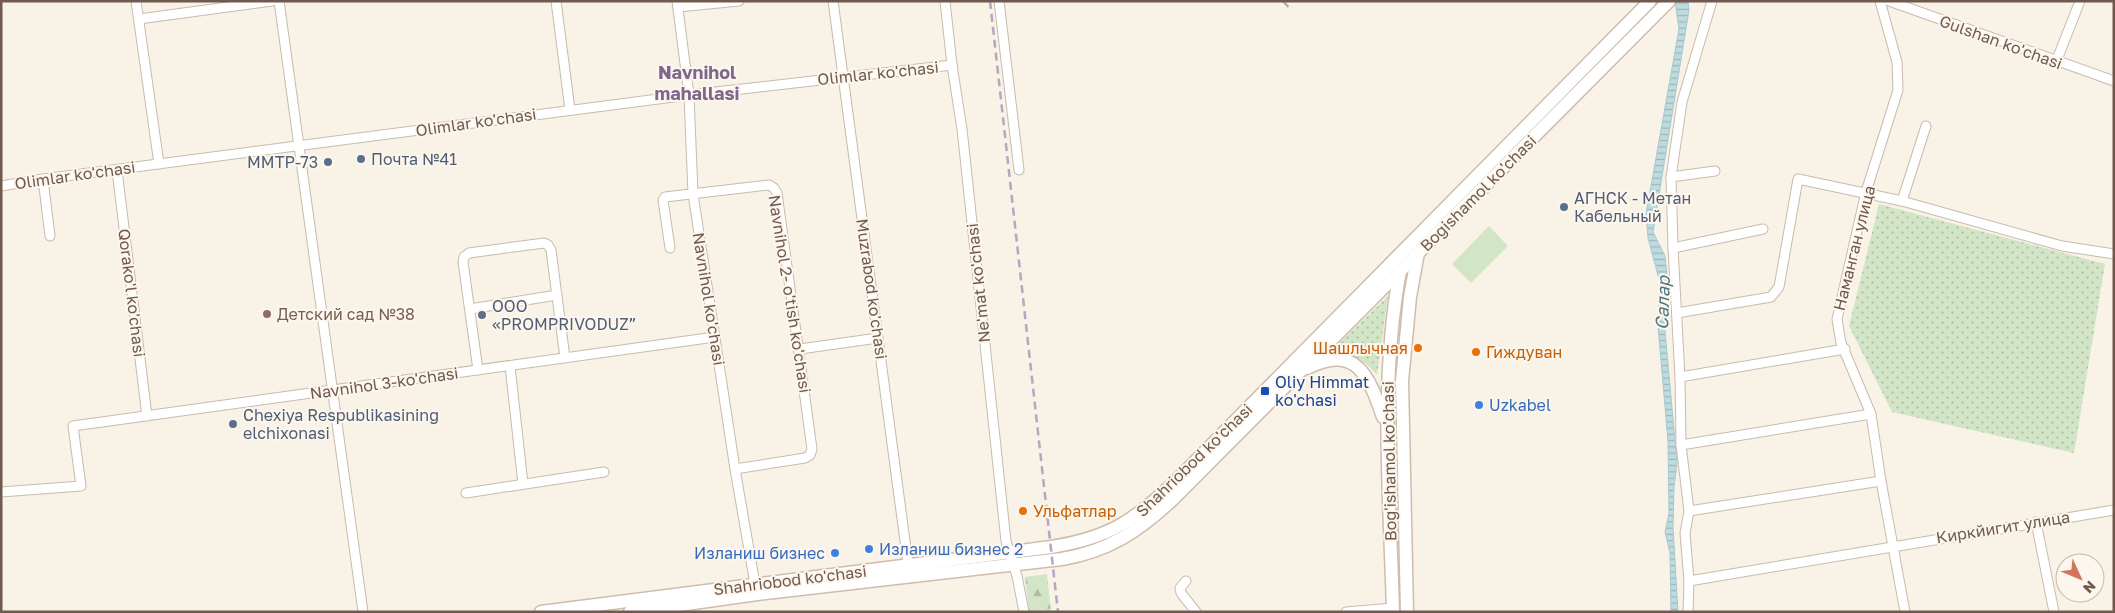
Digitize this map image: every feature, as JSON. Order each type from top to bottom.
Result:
[{"type":"main road","name":"Bogishamol ko'chasi","points":[[1404,251],[1418,253],[1483,179],[1650,1]]},
{"type":"main road","name":"Bogishamol ko'chasi","points":[[1404,251],[1483,179],[1667,3]]},
{"type":"main road","name":"Shahriobod ko'chasi","points":[[541,612],[909,571],[1013,565],[1089,554],[1113,544],[1135,531],[1173,499],[1297,375],[1404,251]]},
{"type":"main road","name":"Bog'ishamol ko'chasi","points":[[1393,610],[1386,425],[1388,364],[1399,272],[1404,251]]},
{"type":"main road","name":"Shahriobod ko'chasi","points":[[909,571],[1009,552],[1087,540],[1115,529],[1136,517],[1176,482],[1366,297],[1399,272],[1418,253]]},
{"type":"main road","name":"Bog'ishamol ko'chasi","points":[[1406,612],[1401,403],[1403,359],[1410,297],[1418,253]]},
{"type":"main road","points":[[1297,375],[1327,360],[1341,360],[1354,365],[1364,373],[1370,383],[1386,425]]},
{"type":"main road","points":[[1389,511],[1404,510]]},
{"type":"main road","name":"Shahriobod ko'chasi","points":[[630,612],[756,589]]},
{"type":"street","points":[[136,1],[159,164]]},
{"type":"street","points":[[138,19],[272,1]]},
{"type":"street","points":[[279,1],[363,612]]},
{"type":"street","points":[[556,1],[570,110]]},
{"type":"street","points":[[677,4],[739,1]]},
{"type":"street","name":"Muzrabod ko'chasi","points":[[833,1],[909,571]]},
{"type":"street","name":"Ne'mat ko'chasi","points":[[945,1],[962,129],[1006,541],[1021,592],[1024,612]]},
{"type":"street","points":[[1000,1],[1019,170]]},
{"type":"street","points":[[1688,612],[1689,581],[1685,533],[1689,511],[1680,445],[1680,377],[1671,177],[1682,102],[1712,1]]},
{"type":"street","name":"Наманган улица","points":[[1880,1],[1897,62],[1899,81],[1896,99],[1866,192],[1837,319],[1839,335],[1872,414],[1881,481],[1905,612]]},
{"type":"street","name":"Gulshan ko'chasi","points":[[1889,1],[2114,82]]},
{"type":"street","points":[[2056,62],[2080,1]]},
{"type":"street","name":"Navnihol ko'chasi","points":[[677,4],[689,95],[693,194],[735,469],[756,589]]},
{"type":"street","name":"Olimlar ko'chasi","points":[[1,186],[570,110],[843,76],[952,65]]},
{"type":"street","points":[[1902,200],[1926,126]]},
{"type":"street","name":"Qorako'l ko'chasi","points":[[116,170],[147,416]]},
{"type":"street","points":[[1671,177],[1715,171]]},
{"type":"street","points":[[43,179],[50,236]]},
{"type":"street","points":[[1676,313],[1771,297],[1779,287],[1798,179],[1902,200],[2062,246],[2114,254]]},
{"type":"street","name":"Navnihol 2- o'tish ko'chasi","points":[[670,248],[663,200],[665,197],[769,185],[777,193],[800,349],[812,449],[810,455],[805,458],[735,469]]},
{"type":"street","points":[[1673,248],[1764,228]]},
{"type":"street","points":[[478,370],[463,262],[464,257],[469,253],[544,243],[548,245],[551,250],[565,358]]},
{"type":"street","points":[[470,309],[556,295]]},
{"type":"street","name":"Navnihol 3-ko'chasi","points":[[1,492],[81,486],[73,426],[715,337]]},
{"type":"street","points":[[800,349],[878,338]]},
{"type":"street","points":[[1680,377],[1845,349]]},
{"type":"street","points":[[510,366],[523,484]]},
{"type":"street","points":[[1680,445],[1872,414]]},
{"type":"street","points":[[466,493],[604,472]]},
{"type":"street","points":[[1689,511],[1881,481]]},
{"type":"street","name":"Киркйигит улица","points":[[1689,581],[2114,510]]},
{"type":"street","points":[[2036,522],[2054,612]]},
{"type":"street","points":[[1186,581],[1180,588],[1181,593],[1196,612]]},
{"type":"street","points":[[1346,612],[1393,610]]},
{"type":"green space","points":[[1879,204],[2105,264],[2074,453],[1892,412],[1849,326]]},
{"type":"green space","points":[[1489,226],[1508,246],[1471,283],[1452,264]]},
{"type":"green space","points":[[1388,296],[1377,375],[1359,359],[1349,355],[1337,355],[1331,351]]},
{"type":"green space","points":[[1047,574],[1051,612],[1029,612],[1025,577]]},
{"type":"water","name":"Салар","points":[[1675,1],[1688,1],[1689,10],[1653,232],[1665,256],[1668,284],[1664,320],[1677,463],[1673,527],[1678,612],[1671,612],[1670,553],[1665,532],[1669,513],[1668,441],[1658,326],[1660,283],[1648,238],[1646,214],[1679,29]]},
{"type":"railway","points":[[990,1],[1058,612]]},
{"type":"railway","points":[[1283,1],[1291,10]]},
{"type":"place","name":"Почта №41","points":[[361,159]]},
{"type":"place","name":"MMTP-73","points":[[328,162]]},
{"type":"place","name":"АГНСК - Метан Кабельный","points":[[1564,207]]},
{"type":"place","name":"Детский сад №38","points":[[267,314]]},
{"type":"place","name":"ООО «PROMPRIVODUZ”","points":[[482,315]]},
{"type":"place","name":"Шашлычная","points":[[1418,348]]},
{"type":"place","name":"Гиждуван","points":[[1476,352]]},
{"type":"place","name":"Oliy Himmat ko'chasi","points":[[1265,391]]},
{"type":"place","name":"Uzkabel","points":[[1479,405]]},
{"type":"place","name":"Chexiya Respublikasining elchixonasi","points":[[233,424]]},
{"type":"place","name":"Ульфатлар","points":[[1023,511]]},
{"type":"place","name":"Изланиш бизнес 2","points":[[869,549]]},
{"type":"place","name":"Изланиш бизнес","points":[[835,553]]},
{"type":"district","name":"Navnihol mahallasi","points":[[697,83]]}]
